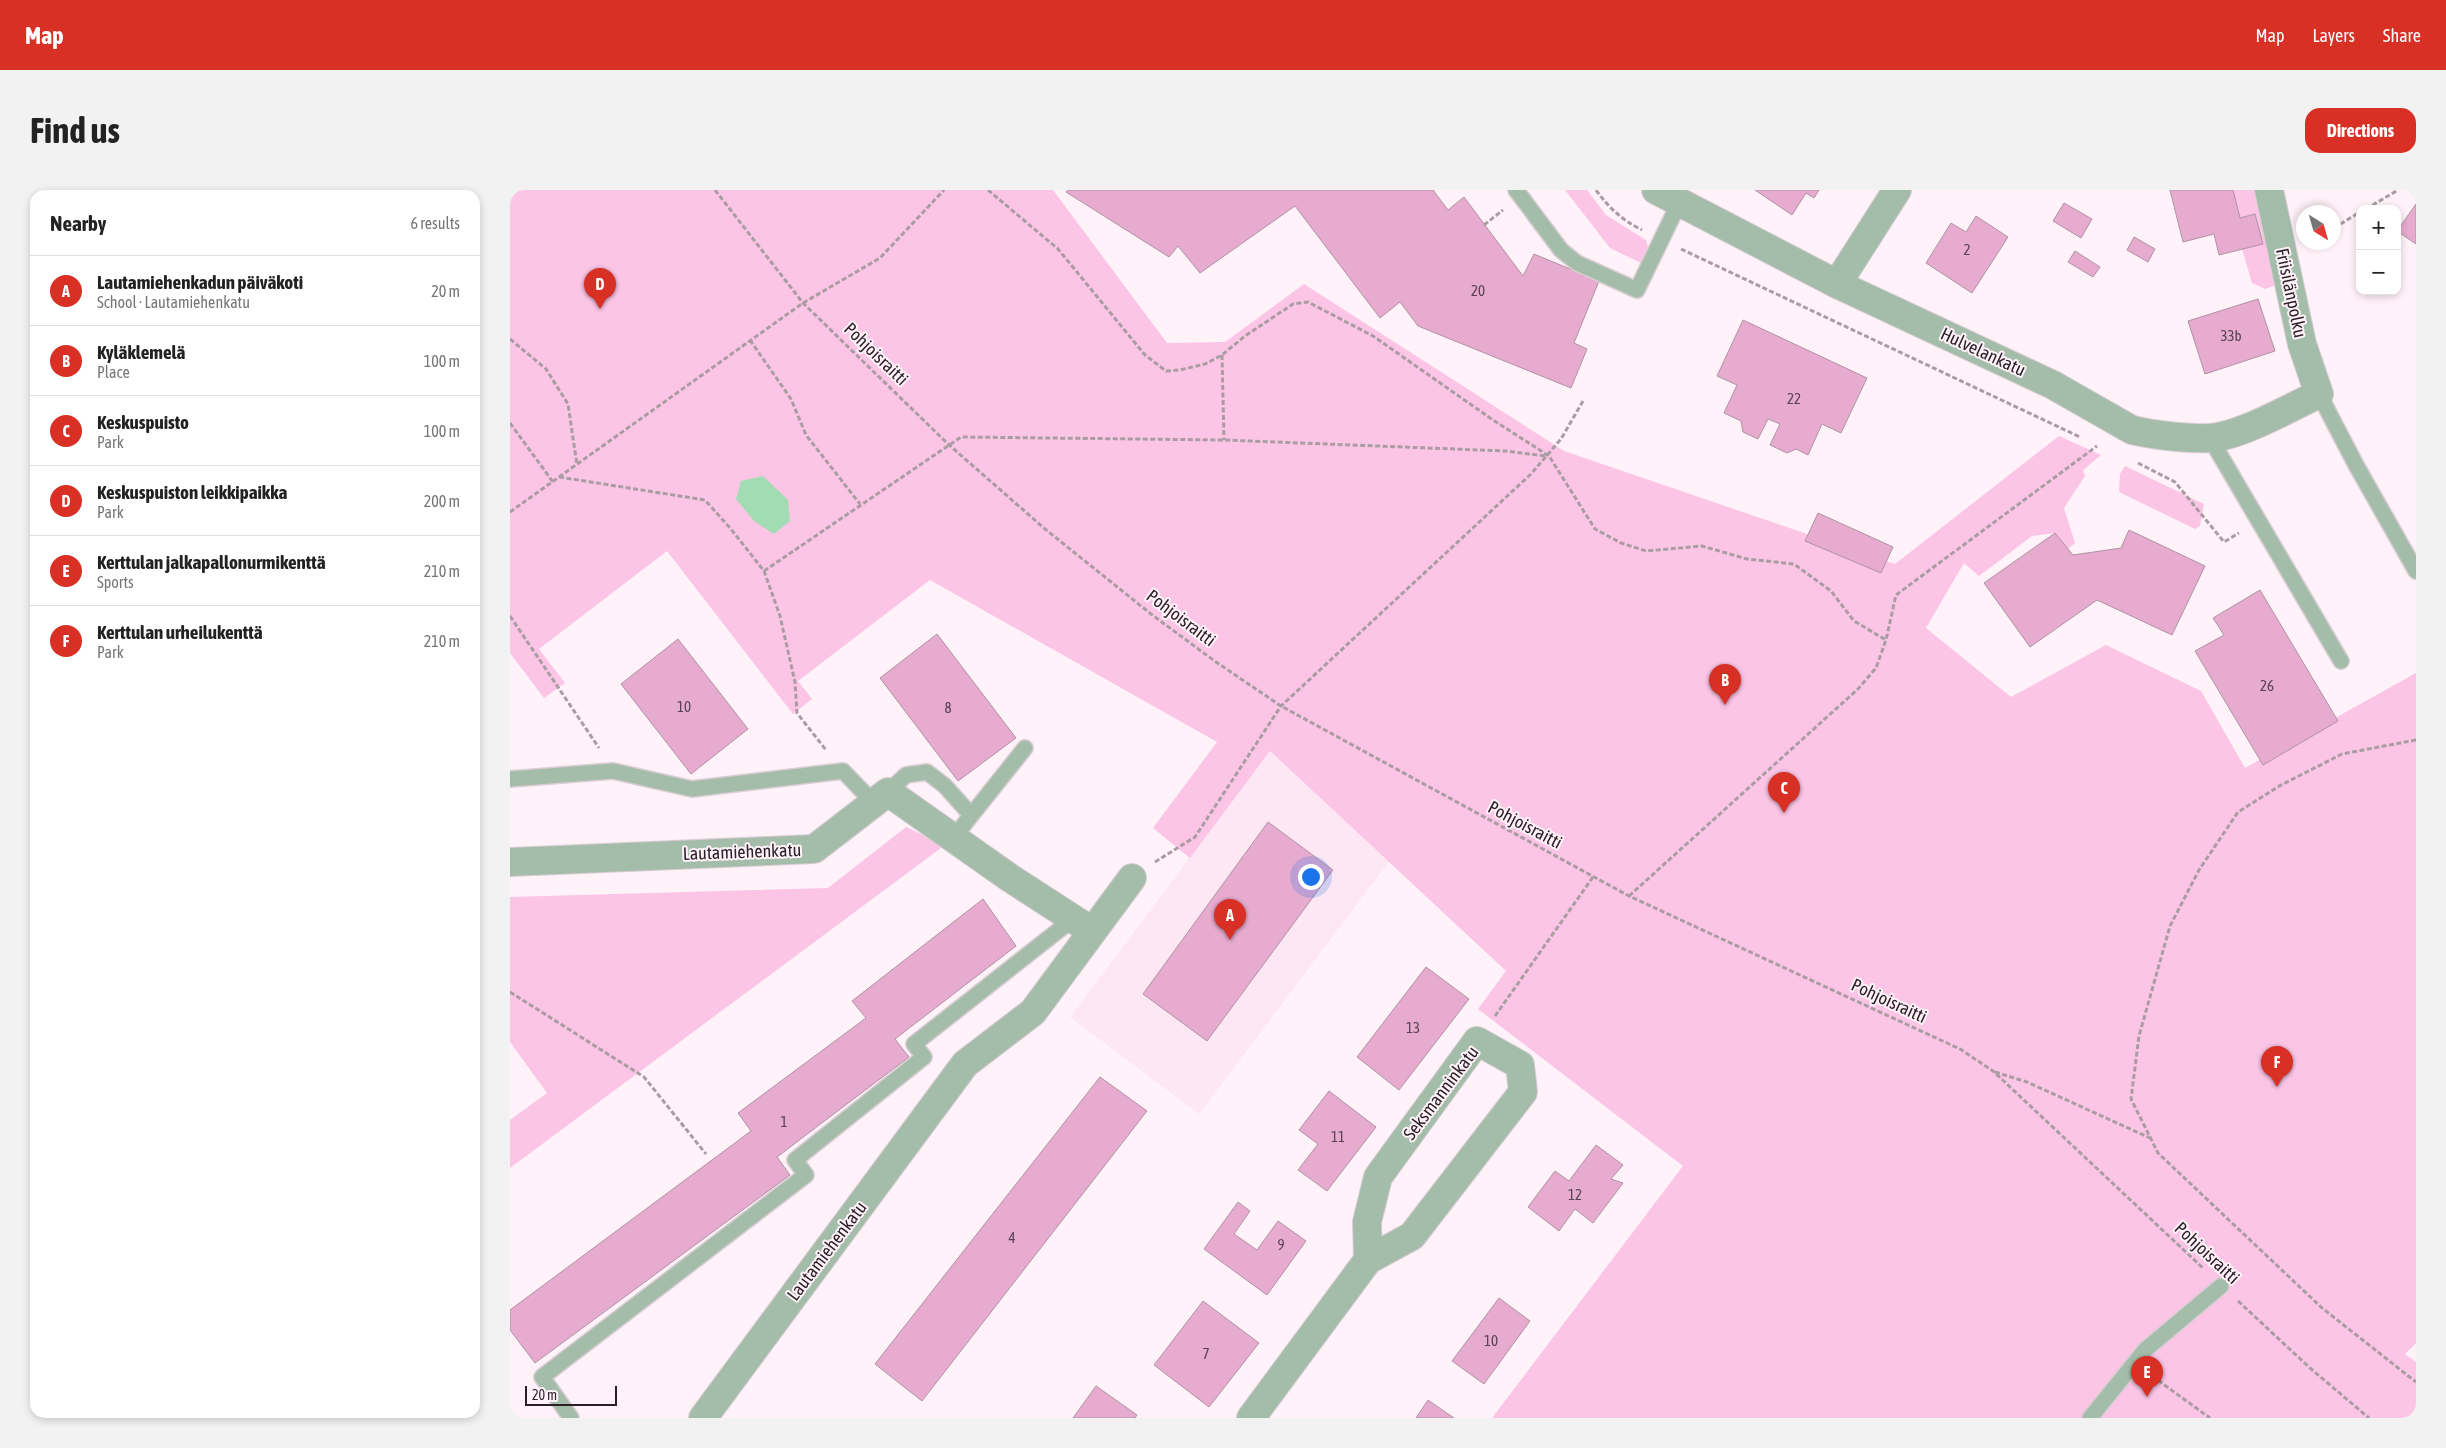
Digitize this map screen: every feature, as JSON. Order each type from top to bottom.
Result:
[{"type":"street","name":"Hulvelankatu","points":[[1656,190],[1836,284],[2052,385],[2132,430],[2210,438],[2241,430],[2319,394]]},
{"type":"street","points":[[1836,284],[1897,190]]},
{"type":"street","name":"Friisilänpolku","points":[[2269,190],[2302,344],[2319,394]]},
{"type":"street","points":[[881,797],[954,837],[1010,878],[1083,925]]},
{"type":"street","name":"Lautamiehenkatu","points":[[510,862],[814,849],[881,797]]},
{"type":"street","name":"Lautamiehenkatu","points":[[703,1418],[965,1064],[1033,1012],[1083,925],[1132,878]]},
{"type":"street","name":"Seksmanninkatu","points":[[1251,1418],[1368,1260],[1412,1236],[1523,1092],[1520,1065],[1477,1041],[1378,1176],[1367,1222],[1368,1260]]},
{"type":"lane","points":[[1516,190],[1561,250],[1577,263],[1637,290],[1679,203]]},
{"type":"lane","points":[[2319,394],[2356,465],[2416,571]]},
{"type":"lane","points":[[2210,438],[2341,661]]},
{"type":"lane","points":[[954,837],[1025,748]]},
{"type":"lane","points":[[510,779],[613,771],[692,789],[843,771],[881,797],[906,775],[927,772],[945,786],[971,815]]},
{"type":"lane","points":[[571,1418],[542,1377],[806,1175],[795,1160],[924,1057],[914,1044],[1083,925]]},
{"type":"lane","points":[[2090,1418],[2145,1350],[2222,1286]]},
{"type":"path","name":"Pohjoisraitti","points":[[716,190],[803,303],[948,444],[1045,529],[1146,610],[1280,706],[1593,877],[1629,896],[1960,1049],[1993,1071],[2310,1368],[2369,1418]]},
{"type":"path","points":[[510,512],[803,303],[880,258],[944,190]]},
{"type":"path","points":[[988,190],[1058,249],[1145,355],[1166,371],[1205,364],[1222,355],[1245,336],[1293,304],[1308,302],[1373,336],[1493,420],[1549,456],[1595,529],[1621,543],[1646,551],[1702,546],[1747,559],[1794,564],[1831,591],[1854,622],[1886,640]]},
{"type":"path","points":[[1596,190],[1607,205],[1623,220],[1661,240],[2104,448]]},
{"type":"path","points":[[2373,205],[2398,190]]},
{"type":"path","points":[[2341,224],[2356,214]]},
{"type":"path","points":[[510,339],[546,369],[568,404],[577,465]]},
{"type":"path","points":[[750,340],[791,398],[806,435],[860,504]]},
{"type":"path","points":[[1222,355],[1224,440]]},
{"type":"path","points":[[1132,878],[1195,837],[1280,706],[1549,456],[1583,401]]},
{"type":"path","points":[[510,423],[553,482]]},
{"type":"path","points":[[764,571],[948,444],[961,437],[1224,440],[1505,451],[1549,456]]},
{"type":"path","points":[[1629,896],[1858,689],[1876,668],[1886,640],[1896,595],[2097,446]]},
{"type":"path","points":[[2135,462],[2175,482],[2224,542],[2259,522]]},
{"type":"path","points":[[559,477],[705,500],[764,571],[783,625],[795,682],[797,714],[843,771]]},
{"type":"path","points":[[510,616],[613,771]]},
{"type":"path","points":[[2416,740],[2342,754],[2281,785],[2238,812],[2199,870],[2170,926],[2139,1036],[2131,1099],[2158,1153],[2314,1302],[2416,1382]]},
{"type":"path","points":[[1477,1041],[1593,877]]},
{"type":"path","points":[[510,992],[644,1077],[706,1154]]},
{"type":"path","points":[[1993,1071],[2027,1082],[2151,1138]]},
{"type":"path","points":[[2134,1364],[2210,1418]]},
{"type":"shaded area","points":[[510,190],[1053,190],[1167,343],[1225,342],[1304,284],[1564,451],[1895,564],[2059,436],[2101,455],[2083,470],[2085,476],[2064,508],[2075,543],[2068,549],[2055,533],[2032,536],[1979,576],[1964,563],[1926,628],[2011,697],[2106,645],[2201,691],[2245,768],[2416,673],[2416,1343],[2405,1354],[2416,1362],[2416,1418],[1492,1418],[1683,1166],[1478,1009],[1506,971],[1270,751],[1190,858],[1153,828],[1217,742],[930,580],[798,681],[812,699],[793,714],[667,551],[539,649],[565,683],[544,698],[510,653]]},
{"type":"shaded area","points":[[1565,190],[1587,190],[1606,215],[1646,240],[1648,247],[1641,263],[1610,248]]},
{"type":"shaded area","points":[[2233,190],[2261,190],[2276,285],[2265,289],[2252,283],[2242,249],[2255,214],[2240,218]]},
{"type":"shaded area","points":[[2125,466],[2204,504],[2200,526],[2195,529],[2119,492],[2120,474]]},
{"type":"shaded area","points":[[763,476],[788,500],[790,521],[774,534],[754,521],[736,499],[741,481]]},
{"type":"shaded area","points":[[1270,751],[1389,862],[1199,1114],[1070,1017]]},
{"type":"shaded area","points":[[906,827],[945,845],[510,1168],[510,1120],[547,1093],[510,1042],[510,897],[828,888]]},
{"type":"building","points":[[1068,190],[1433,190],[1448,210],[1464,197],[1523,276],[1534,254],[1599,281],[1574,343],[1587,349],[1571,388],[1418,326],[1400,302],[1380,318],[1295,206],[1200,273],[1178,246],[1169,257],[1066,192]]},
{"type":"building","points":[[1755,190],[1819,190],[1814,198],[1806,193],[1792,215]]},
{"type":"building","points":[[2170,190],[2233,190],[2240,218],[2255,214],[2263,244],[2219,255],[2214,234],[2183,242]]},
{"type":"building","points":[[2064,203],[2092,219],[2081,238],[2053,221]]},
{"type":"building","points":[[2416,204],[2416,244],[2401,234],[2401,225]]},
{"type":"building","points":[[1976,216],[2008,237],[1972,293],[1926,263],[1951,223],[1966,232]]},
{"type":"building","points":[[2134,237],[2155,249],[2148,262],[2127,250]]},
{"type":"building","points":[[2075,251],[2100,267],[2093,277],[2068,262]]},
{"type":"building","points":[[2258,299],[2275,351],[2205,374],[2188,321]]},
{"type":"building","points":[[1743,320],[1867,378],[1841,433],[1822,424],[1808,455],[1796,449],[1787,453],[1770,445],[1780,424],[1768,419],[1758,439],[1743,432],[1741,421],[1724,413],[1737,385],[1717,376]]},
{"type":"building","points":[[1818,513],[1893,547],[1881,573],[1805,541]]},
{"type":"building","points":[[2129,530],[2205,566],[2172,635],[2097,600],[2030,647],[1984,583],[2055,533],[2073,555],[2121,548]]},
{"type":"building","points":[[2260,590],[2338,721],[2263,765],[2195,651],[2224,635],[2213,618]]},
{"type":"building","points":[[937,634],[1016,738],[958,781],[880,678]]},
{"type":"building","points":[[678,639],[748,729],[691,774],[621,684]]},
{"type":"building","points":[[1268,822],[1333,870],[1207,1041],[1143,994]]},
{"type":"building","points":[[983,899],[1016,946],[895,1039],[909,1057],[777,1157],[790,1175],[535,1363],[510,1330],[510,1310],[751,1131],[738,1113],[866,1018],[852,1001]]},
{"type":"building","points":[[1426,967],[1469,999],[1399,1090],[1357,1057]]},
{"type":"building","points":[[1100,1077],[1147,1111],[922,1401],[875,1364]]},
{"type":"building","points":[[1329,1091],[1376,1127],[1327,1191],[1298,1170],[1318,1144],[1299,1130]]},
{"type":"building","points":[[1596,1145],[1623,1165],[1611,1179],[1623,1183],[1593,1223],[1575,1209],[1559,1231],[1528,1207],[1555,1171],[1569,1181]]},
{"type":"building","points":[[1238,1202],[1250,1211],[1234,1234],[1257,1250],[1278,1221],[1306,1241],[1267,1295],[1204,1249]]},
{"type":"building","points":[[1499,1298],[1530,1321],[1484,1384],[1452,1361]]},
{"type":"building","points":[[1203,1301],[1259,1343],[1209,1407],[1154,1365]]},
{"type":"building","points":[[1096,1386],[1137,1415],[1135,1418],[1073,1418]]},
{"type":"building","points":[[1428,1400],[1454,1418],[1416,1418]]},
{"type":"place","name":"Keskuspuiston leikkipaikka","points":[[600,309]]},
{"type":"place","name":"Kyläklemelä","points":[[1725,705]]},
{"type":"place","name":"Keskuspuisto","points":[[1784,813]]},
{"type":"place","name":"Lautamiehenkadun päiväkoti","points":[[1230,940]]},
{"type":"place","name":"Kerttulan urheilukenttä","points":[[2277,1087]]},
{"type":"place","name":"Kerttulan jalkapallonurmikenttä","points":[[2147,1397]]}]
